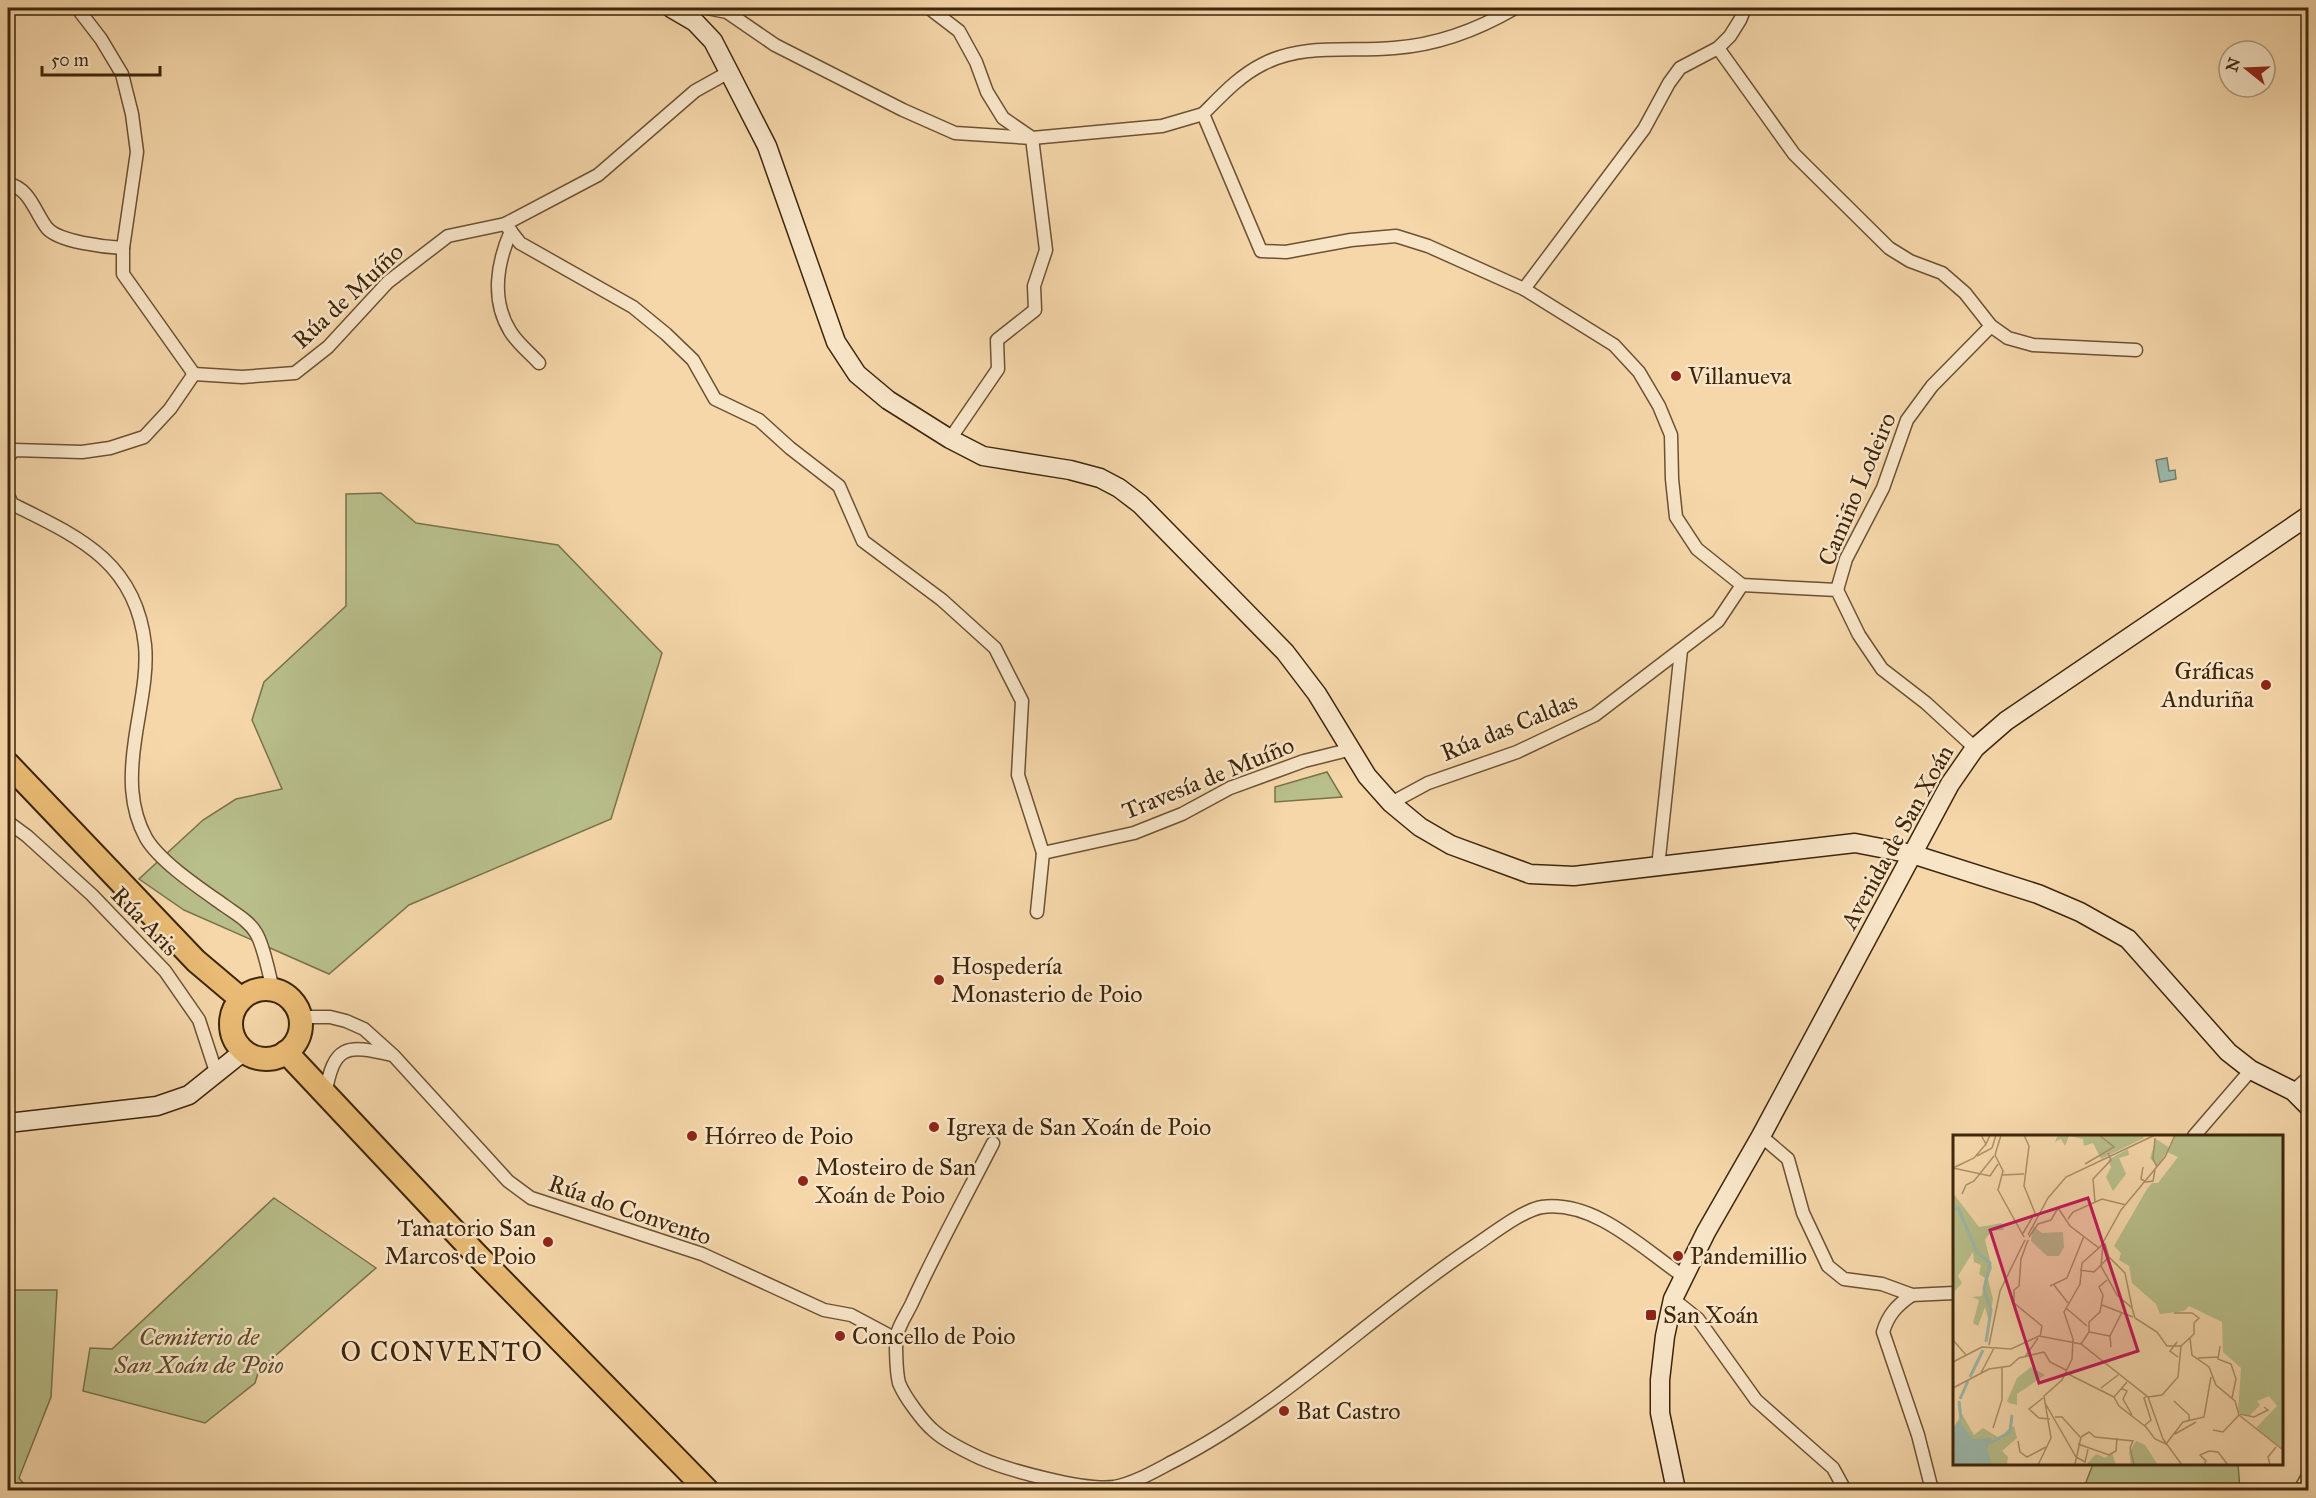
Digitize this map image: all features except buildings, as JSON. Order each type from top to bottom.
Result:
[{"type":"highway","points":[[8,764],[196,961],[241,999]]},
{"type":"highway","points":[[261,989],[273,990],[290,999],[300,1017],[298,1036],[286,1052],[268,1059],[258,1058],[244,1052],[236,1043],[231,1032],[231,1020],[234,1009],[241,999],[261,989]]},
{"type":"highway","points":[[286,1052],[707,1491]]},
{"type":"street","points":[[8,457],[14,450],[82,452],[110,448],[144,437],[170,409],[194,374],[123,274],[123,248],[137,152],[132,114],[122,74],[101,39],[81,13],[80,8]]},
{"type":"street","points":[[671,8],[695,22],[713,41],[767,146],[836,342],[857,374],[888,400],[950,439],[983,456],[1070,470],[1100,478],[1119,488],[1140,504],[1285,652],[1317,694],[1367,776],[1391,803],[1420,827],[1451,845],[1530,874],[1574,876],[1855,843],[1912,854],[2038,894],[2080,912],[2128,939],[2228,1052],[2251,1070],[2293,1091],[2308,1106]]},
{"type":"street","points":[[707,8],[727,10],[775,45],[903,110],[956,133],[1032,138],[1162,126],[1203,114],[1232,85],[1263,64],[1298,52],[1392,49],[1427,44],[1459,34],[1515,8]]},
{"type":"street","points":[[929,8],[959,31],[976,62],[987,92],[1003,118],[1032,138],[1046,250],[1034,286],[1035,310],[996,340],[998,369],[950,439]]},
{"type":"street","points":[[1524,289],[1644,129],[1669,82],[1680,68],[1718,48],[1730,36],[1745,8]]},
{"type":"street","points":[[1718,48],[1794,154],[1889,248],[1911,261],[1942,273],[1965,293],[1991,326],[2008,338],[2033,345],[2076,349],[2136,350]]},
{"type":"street","name":"Rúa de Muíño","points":[[194,374],[242,377],[295,373],[328,347],[388,282],[448,236],[508,228],[598,175],[695,91],[729,72]]},
{"type":"street","points":[[1203,114],[1261,251],[1286,252],[1351,240],[1396,236],[1428,246],[1524,289],[1614,345],[1639,372],[1659,406],[1671,435],[1676,517],[1697,549],[1742,585],[1837,590],[1859,635],[1882,669],[1926,703],[1975,747]]},
{"type":"street","points":[[8,184],[32,201],[48,230],[97,246],[123,248]]},
{"type":"street","points":[[508,228],[501,253],[497,282],[501,311],[511,332],[539,363]]},
{"type":"street","points":[[508,228],[520,243],[633,306],[666,334],[693,360],[715,399],[759,420],[790,448],[839,486],[863,542],[942,600],[995,648],[1022,701],[1018,775],[1043,852],[1037,912]]},
{"type":"street","name":"Camiño Lodeiro","points":[[1837,590],[1846,559],[1883,488],[1907,420],[1932,386],[1991,326]]},
{"type":"street","points":[[8,495],[12,504],[73,534],[102,556],[124,581],[137,605],[145,646],[144,676],[132,766],[133,806],[147,839],[179,873],[246,921],[257,934],[273,990]]},
{"type":"street","name":"Avenida de San Xoán","points":[[1676,1491],[1660,1413],[1660,1380],[1665,1336],[1673,1299],[1683,1276],[1950,784],[1975,747],[2006,721],[2308,516]]},
{"type":"street","name":"Rúa das Caldas","points":[[1391,803],[1428,783],[1517,752],[1595,715],[1718,621],[1742,585]]},
{"type":"street","points":[[1658,867],[1682,650]]},
{"type":"street","name":"Travesía de Muíño","points":[[1043,852],[1134,833],[1182,814],[1230,788],[1304,761],[1352,749]]},
{"type":"street","name":"Rúa Aris","points":[[8,822],[27,836],[92,896],[165,971],[199,1020],[217,1075]]},
{"type":"street","name":"Rúa do Convento","points":[[300,1017],[330,1017],[364,1029],[394,1056],[508,1181],[531,1198],[702,1254],[824,1310],[850,1315],[896,1339]]},
{"type":"street","points":[[326,1095],[330,1071],[335,1059],[344,1052],[356,1048],[394,1056]]},
{"type":"street","points":[[8,1123],[157,1106],[189,1095],[244,1052]]},
{"type":"street","points":[[2196,1135],[2251,1070]]},
{"type":"street","points":[[2293,1091],[2308,1078]]},
{"type":"street","points":[[1761,1136],[1788,1159],[1803,1214],[1828,1266],[1844,1279],[1882,1284],[1911,1295],[1953,1293]]},
{"type":"street","points":[[993,1143],[924,1276],[896,1339],[899,1382],[933,1431],[972,1454],[999,1466],[1067,1483],[1112,1487],[1135,1481],[1203,1446],[1249,1417],[1448,1264],[1511,1222],[1540,1207],[1581,1211],[1626,1233],[1683,1276]]},
{"type":"street","points":[[1911,1295],[1899,1304],[1887,1318],[1883,1332],[1918,1435],[1932,1491]]},
{"type":"street","points":[[1673,1299],[1698,1319],[1756,1400],[1833,1468],[1845,1491]]},
{"type":"street","points":[[2300,1490],[2308,1476]]},
{"type":"green space","points":[[381,493],[416,523],[558,545],[662,653],[611,819],[409,905],[329,974],[184,910],[139,879],[203,820],[236,799],[282,789],[252,720],[264,682],[346,606],[346,494]]},
{"type":"green space","points":[[1327,772],[1342,797],[1275,802],[1275,787]]},
{"type":"green space","name":"Cemiterio de San Xoán de Poio","points":[[274,1198],[376,1268],[259,1370],[255,1383],[205,1423],[83,1391],[90,1348],[112,1349]]},
{"type":"green space","points":[[8,1290],[57,1290],[51,1397],[19,1478],[29,1490],[8,1490]]},
{"type":"green space","points":[[2093,1465],[2238,1465],[2240,1490],[2083,1490]]},
{"type":"shaded area","points":[[2167,458],[2169,471],[2175,470],[2176,479],[2160,482],[2156,460]]},
{"type":"place","name":"Villanueva","points":[[1676,376]]},
{"type":"place","name":"Gráficas Anduriña","points":[[2266,685]]},
{"type":"place","name":"Hospedería Monasterio de Poio","points":[[939,980]]},
{"type":"place","name":"Igrexa de San Xoán de Poio","points":[[934,1127]]},
{"type":"place","name":"Hórreo de Poio","points":[[692,1136]]},
{"type":"place","name":"Mosteiro de San Xoán de Poio","points":[[803,1181]]},
{"type":"place","name":"Tanatorio San Marcos de Poio","points":[[548,1242]]},
{"type":"place","name":"Pandemillio","points":[[1678,1256]]},
{"type":"place","name":"San Xoán","points":[[1651,1315]]},
{"type":"place","name":"Concello de Poio","points":[[840,1336]]},
{"type":"place","name":"Bat Castro","points":[[1284,1411]]},
{"type":"district","name":"O CONVENTO","points":[[442,1351]]}]
